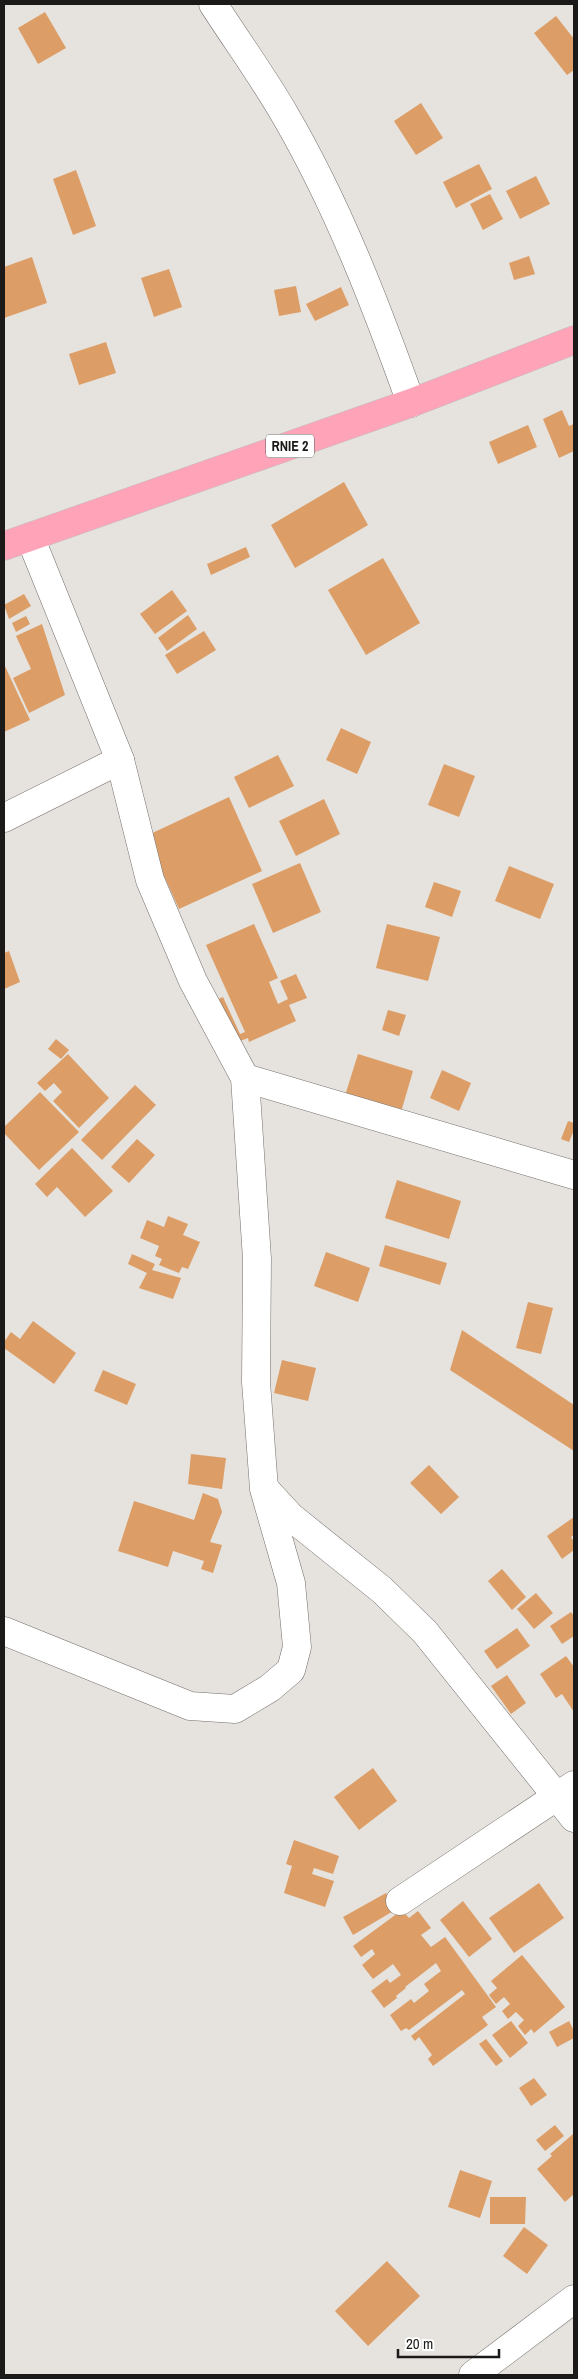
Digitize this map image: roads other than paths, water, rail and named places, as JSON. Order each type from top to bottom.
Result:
[{"type":"highway","name":"RNIE 2","points":[[4,546],[411,403],[574,340]]},
{"type":"street","points":[[213,4],[285,115],[324,190],[374,300],[411,403]]},
{"type":"street","points":[[4,1631],[190,1706],[235,1709],[270,1688],[291,1670],[297,1647],[291,1583],[264,1489],[256,1382],[257,1259],[245,1078],[193,981],[150,880],[120,760],[30,537]]},
{"type":"street","points":[[4,818],[120,760]]},
{"type":"street","points":[[245,1078],[574,1176]]},
{"type":"street","points":[[264,1489],[291,1518],[382,1590],[425,1632],[569,1800],[400,1901]]},
{"type":"street","points":[[473,2375],[574,2299]]}]
